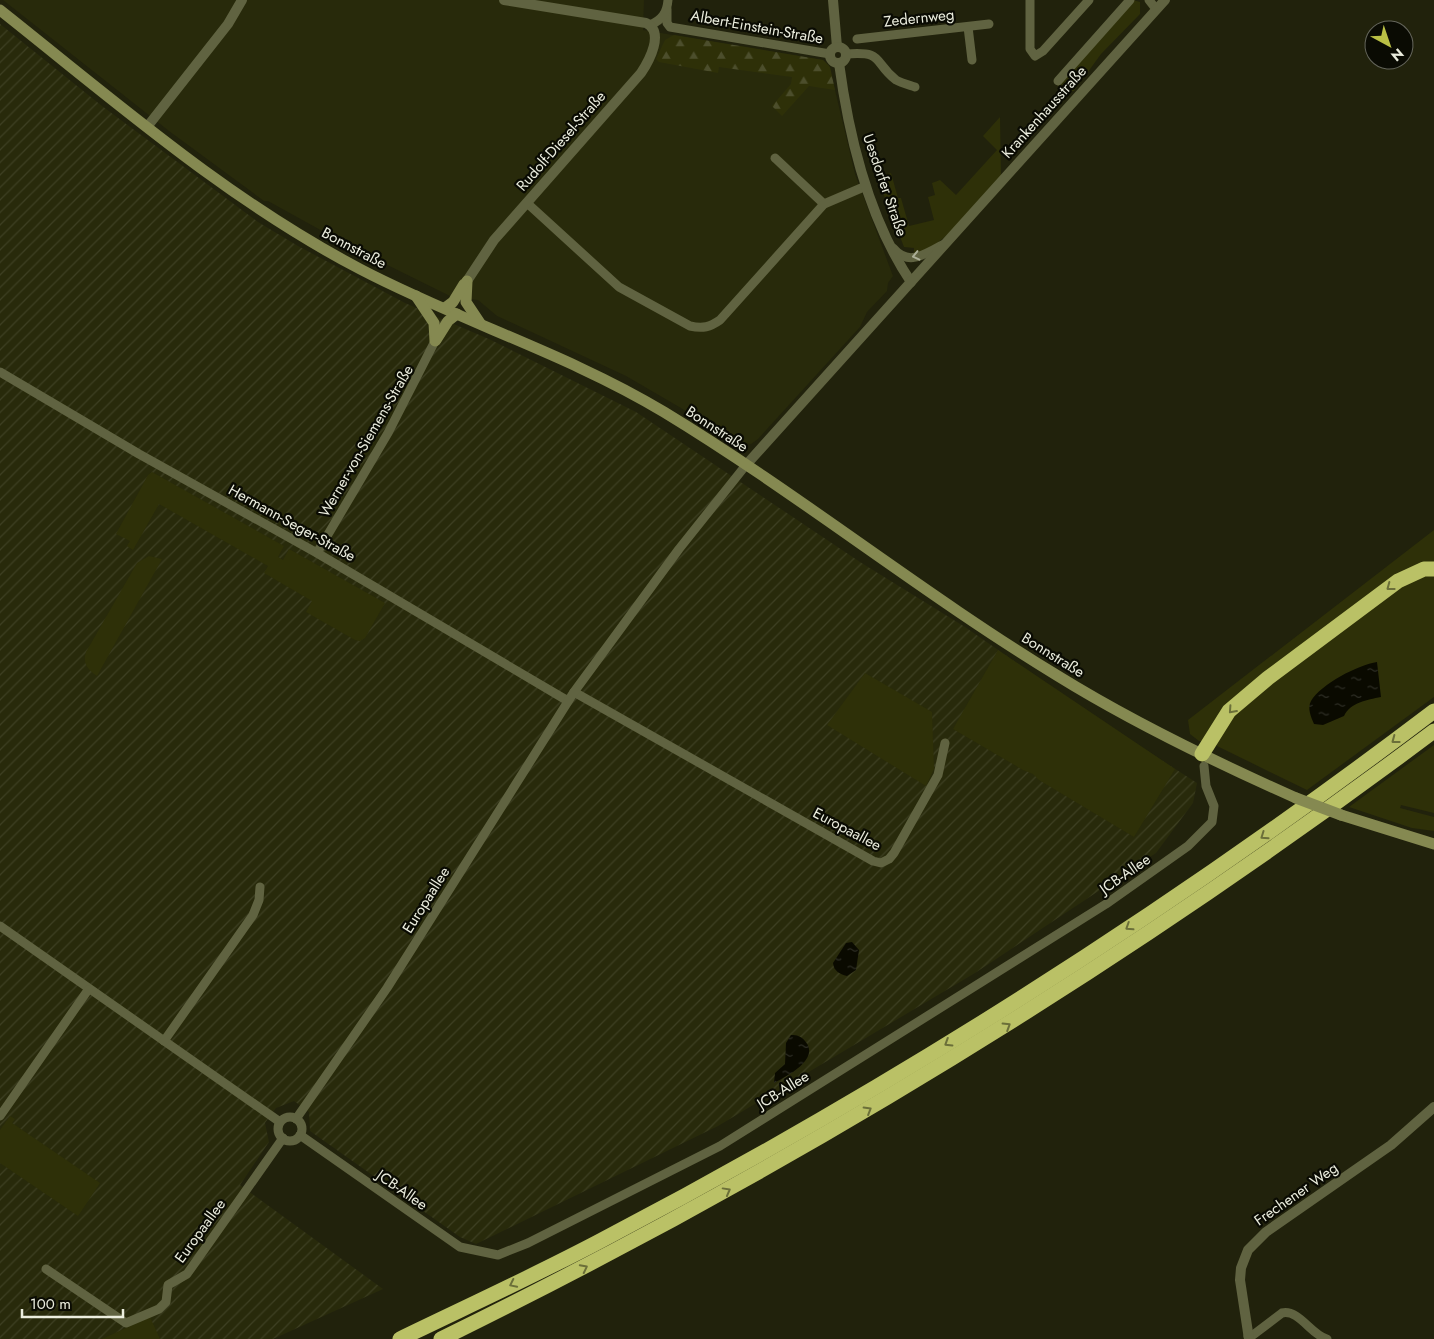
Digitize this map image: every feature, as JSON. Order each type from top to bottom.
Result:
[{"type":"highway","points":[[1203,760],[1229,711],[1268,678],[1398,581],[1424,570],[1434,569]]},
{"type":"highway","points":[[400,1339],[573,1255],[664,1207],[914,1064],[1042,984],[1187,889],[1434,711]]},
{"type":"highway","points":[[442,1339],[565,1278],[720,1195],[939,1068],[1170,920],[1297,833],[1434,731]]},
{"type":"main road","name":"Bonnstraße","points":[[0,10],[229,190],[295,233],[361,269],[633,393],[746,466],[957,611],[1116,711],[1203,760],[1342,815],[1434,844]]},
{"type":"main road","points":[[445,308],[454,302],[467,280]]},
{"type":"main road","points":[[467,280],[466,302],[481,324]]},
{"type":"main road","points":[[415,294],[434,323],[435,341]]},
{"type":"main road","points":[[435,341],[448,321],[457,314]]},
{"type":"street","points":[[148,127],[222,31],[242,0]]},
{"type":"street","points":[[504,0],[539,3],[645,24],[661,19],[668,4]]},
{"type":"street","points":[[833,0],[833,51],[831,60],[870,55],[880,61],[896,80],[914,88]]},
{"type":"street","points":[[1030,0],[1030,49],[1034,55],[1043,51],[1088,0]]},
{"type":"street","points":[[1058,81],[1130,0]]},
{"type":"street","points":[[1149,0],[1156,9]]},
{"type":"street","name":"Krankenhausstraße","points":[[746,466],[1165,0]]},
{"type":"street","name":"Albert-Einstein-Straße","points":[[668,4],[667,24],[670,27],[833,51]]},
{"type":"street","name":"Rudolf-Diesel-Straße","points":[[467,280],[494,240],[644,68],[655,38],[655,33],[645,24]]},
{"type":"street","name":"Zedernweg","points":[[857,39],[989,24]]},
{"type":"street","name":"Zedernweg","points":[[968,27],[972,60]]},
{"type":"street","name":"Zedernweg","points":[[870,55],[872,37]]},
{"type":"street","name":"Uesdorfer Straße","points":[[842,58],[850,131],[866,186],[890,245],[911,282]]},
{"type":"street","points":[[776,158],[824,204]]},
{"type":"street","points":[[527,203],[619,287],[690,326],[700,328],[711,326],[720,320],[824,204],[866,186]]},
{"type":"street","name":"Krankenhausstraße","points":[[890,245],[899,255],[918,258],[946,244]]},
{"type":"street","name":"Werner-von-Siemens-Straße","points":[[318,553],[388,433],[435,341]]},
{"type":"street","name":"Hermann-Seger-Straße","points":[[0,372],[139,454],[318,553],[568,701]]},
{"type":"street","name":"Europaallee","points":[[296,1119],[383,994],[574,692],[679,549],[746,466]]},
{"type":"street","name":"Europaallee","points":[[574,692],[873,861],[881,863],[889,859],[894,853],[938,775],[945,743]]},
{"type":"street","name":"JCB-Allee","points":[[300,1135],[460,1247],[498,1255],[513,1249],[720,1146],[1106,904],[1188,846],[1212,822],[1214,806],[1206,786],[1203,760]]},
{"type":"street","points":[[164,1041],[253,915],[259,900],[260,887]]},
{"type":"street","points":[[0,926],[88,990],[280,1122]]},
{"type":"street","points":[[0,1116],[88,990]]},
{"type":"street","name":"Frechener Weg","points":[[1249,1337],[1240,1280],[1244,1258],[1256,1241],[1391,1145],[1434,1108]]},
{"type":"street","points":[[288,1117],[296,1119],[301,1124],[300,1135],[292,1140],[283,1138],[278,1128],[280,1122],[288,1117]]},
{"type":"street","name":"Europaallee","points":[[46,1269],[126,1323],[159,1310],[166,1302],[168,1285],[187,1274],[283,1138]]},
{"type":"street","points":[[1249,1337],[1287,1312],[1293,1314],[1315,1334],[1327,1339]]},
{"type":"shaded area","points":[[3,0],[644,0],[643,30],[823,60],[829,65],[855,174],[893,276],[888,283],[887,291],[867,312],[860,327],[758,439],[751,444],[741,443],[626,376],[497,316],[478,300],[450,296],[353,248],[268,201],[264,201],[169,131]]},
{"type":"shaded area","points":[[0,24],[102,106],[258,222],[298,246],[405,303],[491,340],[636,412],[860,562],[965,627],[1093,716],[1197,783],[1193,803],[1156,853],[975,973],[718,1126],[476,1244],[460,1237],[310,1131],[309,1112],[294,1101],[276,1108],[265,1123],[269,1142],[240,1185],[383,1289],[273,1339],[0,1339]]},
{"type":"green space","points":[[1133,0],[1140,2],[1140,14],[1101,54],[1074,91],[1064,91],[1057,85]]},
{"type":"green space","points":[[674,35],[823,60],[830,67],[835,90],[809,86],[782,116],[772,106],[791,84],[792,77],[719,67],[718,73],[659,62],[656,59],[665,40]]},
{"type":"green space","points":[[1000,117],[1001,176],[951,232],[927,250],[914,256],[914,248],[904,247],[875,172],[883,170],[884,175],[891,173],[909,226],[934,220],[928,197],[935,195],[932,183],[940,180],[956,195],[997,150],[983,136]]},
{"type":"green space","points":[[152,472],[284,546],[278,557],[283,560],[289,549],[385,603],[365,638],[360,641],[355,640],[306,612],[312,601],[264,573],[268,566],[159,504],[133,550],[127,546],[130,541],[116,534],[148,475]]},
{"type":"green space","points":[[1434,530],[1434,563],[1410,570],[1202,741],[1199,741],[1190,734],[1188,720]]},
{"type":"green space","points":[[149,556],[162,559],[97,676],[87,666],[85,660],[86,652],[137,563]]},
{"type":"green space","points":[[1434,572],[1434,697],[1307,790],[1217,746],[1216,740],[1238,710],[1395,587]]},
{"type":"green space","points":[[998,650],[1175,769],[1134,837],[1039,780],[1033,774],[953,729]]},
{"type":"green space","points":[[865,673],[932,712],[934,769],[926,786],[827,725]]},
{"type":"green space","points":[[1434,745],[1434,813],[1401,805],[1400,808],[1434,817],[1434,831],[1412,828],[1349,807]]},
{"type":"green space","points":[[10,1116],[15,1119],[12,1123],[100,1183],[78,1216],[0,1163],[0,1130]]},
{"type":"green space","points":[[150,1317],[160,1339],[102,1339]]},
{"type":"water","points":[[1377,662],[1381,697],[1355,705],[1344,716],[1323,725],[1314,724],[1309,707],[1311,701],[1323,688],[1341,676],[1360,667]]},
{"type":"water","points":[[852,942],[859,950],[856,970],[847,976],[837,972],[833,963],[846,943]]},
{"type":"water","points":[[791,1035],[799,1036],[803,1039],[809,1048],[809,1054],[806,1060],[794,1071],[774,1083],[775,1073],[785,1064],[786,1043]]}]
